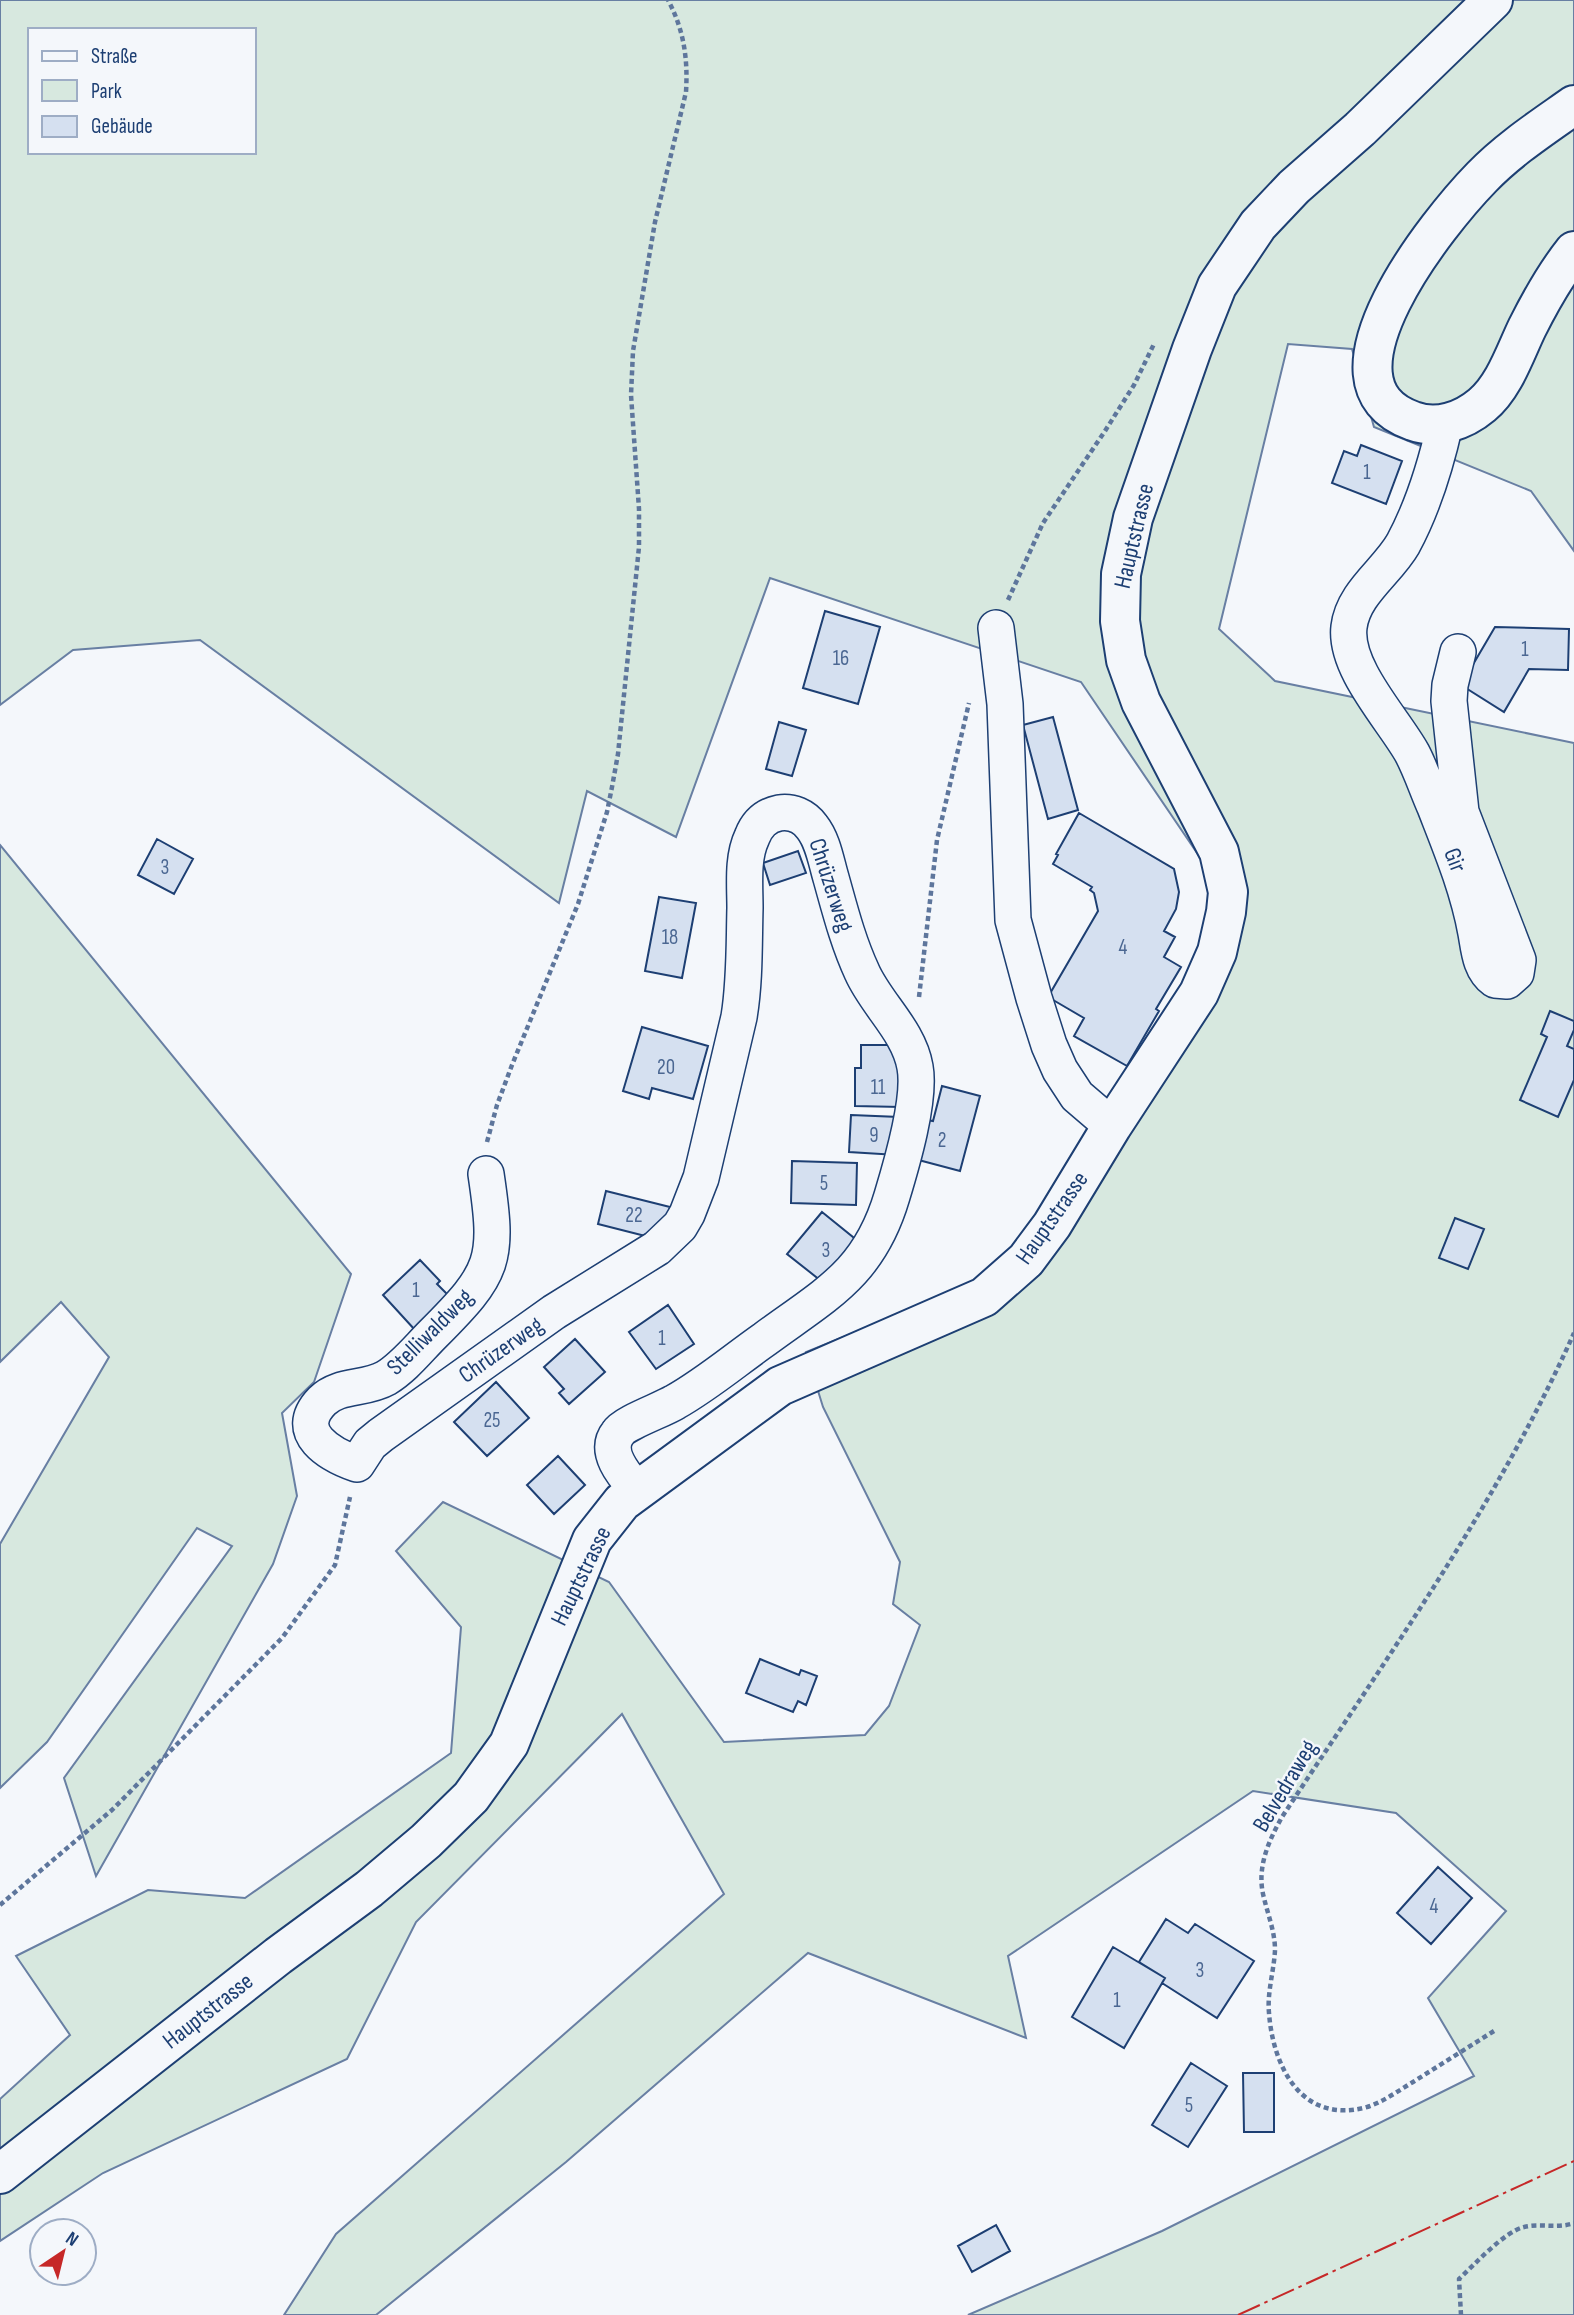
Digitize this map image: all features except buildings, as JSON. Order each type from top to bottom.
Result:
[{"type":"main road","name":"Hauptstrasse","points":[[0,2174],[278,1956],[369,1889],[471,1797],[509,1744],[592,1540],[622,1502],[780,1386],[984,1297],[1026,1261],[1058,1216],[1112,1126],[1199,993],[1217,952],[1226,912],[1228,892],[1219,852],[1141,702],[1121,638],[1121,574],[1133,518],[1149,471],[1217,286],[1258,225],[1294,187],[1360,129],[1493,0]]},
{"type":"main road","points":[[1574,105],[1506,155],[1466,194],[1412,266],[1380,328],[1372,354],[1371,367],[1378,393],[1385,403],[1406,419],[1419,424],[1445,424],[1458,420],[1484,404],[1496,388],[1547,289],[1574,251]]},
{"type":"street","name":"Gir","points":[[1445,424],[1433,469],[1409,531],[1387,568],[1362,595],[1351,618],[1349,638],[1363,677],[1412,754],[1423,777],[1467,894],[1485,970],[1495,980],[1507,981],[1516,973],[1518,960],[1466,830],[1457,791],[1449,701],[1458,652]]},
{"type":"street","points":[[996,628],[1005,704],[1013,920],[1034,998],[1060,1070],[1077,1096],[1112,1126]]},
{"type":"street","name":"Chrüzerweg","points":[[358,1464],[370,1444],[381,1435],[554,1312],[657,1248],[680,1226],[695,1198],[701,1178],[739,1017],[743,992],[747,849],[760,822],[771,815],[796,814],[806,819],[820,840],[857,962],[873,993],[902,1034],[915,1064],[916,1089],[898,1175],[877,1234],[858,1265],[846,1278],[695,1390],[658,1413],[625,1426],[618,1432],[613,1448],[616,1458],[622,1472],[637,1490]]},
{"type":"street","name":"Stelliwaldweg","points":[[358,1464],[326,1450],[316,1439],[311,1427],[313,1414],[329,1395],[344,1388],[370,1384],[396,1370],[475,1290],[491,1259],[493,1241],[486,1174]]},
{"type":"path","points":[[486,1174],[486,1150],[497,1105],[578,904],[607,812],[618,754],[639,547],[631,395],[633,351],[655,222],[686,92],[688,71],[684,41],[668,0]]},
{"type":"path","name":"Belvedraweg","points":[[1494,2031],[1394,2094],[1367,2107],[1333,2110],[1310,2101],[1297,2091],[1286,2076],[1270,2023],[1268,2004],[1275,1944],[1263,1895],[1261,1872],[1270,1840],[1282,1817],[1462,1541],[1536,1413],[1574,1333]]},
{"type":"path","points":[[0,1905],[112,1810],[282,1639],[335,1564],[358,1464]]},
{"type":"path","points":[[1461,2315],[1459,2279],[1491,2248],[1522,2227],[1566,2226],[1574,2223]]},
{"type":"green space","points":[[0,0],[1574,0],[1574,551],[1531,491],[1374,427],[1352,349],[1288,344],[1219,629],[1275,681],[1574,743],[1574,2315],[968,2315],[1162,2231],[1474,2076],[1428,1998],[1506,1911],[1396,1813],[1253,1791],[1008,1956],[1026,2038],[808,1953],[566,2162],[376,2315],[284,2315],[336,2234],[724,1894],[622,1714],[416,1922],[347,2059],[103,2173],[36,2217],[28,2217],[28,2223],[0,2241],[0,2099],[70,2035],[16,1956],[148,1890],[245,1898],[451,1753],[461,1627],[396,1551],[443,1502],[609,1582],[724,1742],[865,1735],[889,1706],[920,1625],[893,1604],[900,1562],[823,1407],[806,1352],[987,1279],[1105,1125],[1200,985],[1214,878],[1081,682],[770,578],[676,837],[587,791],[559,903],[200,640],[73,650],[0,705]]},
{"type":"green space","points":[[0,845],[351,1274],[314,1382],[282,1413],[297,1496],[273,1564],[96,1876],[64,1778],[232,1546],[197,1528],[47,1742],[0,1788],[0,1544],[109,1357],[61,1302],[0,1362]]},
{"type":"power","points":[[1238,2315],[1574,2161]]}]
